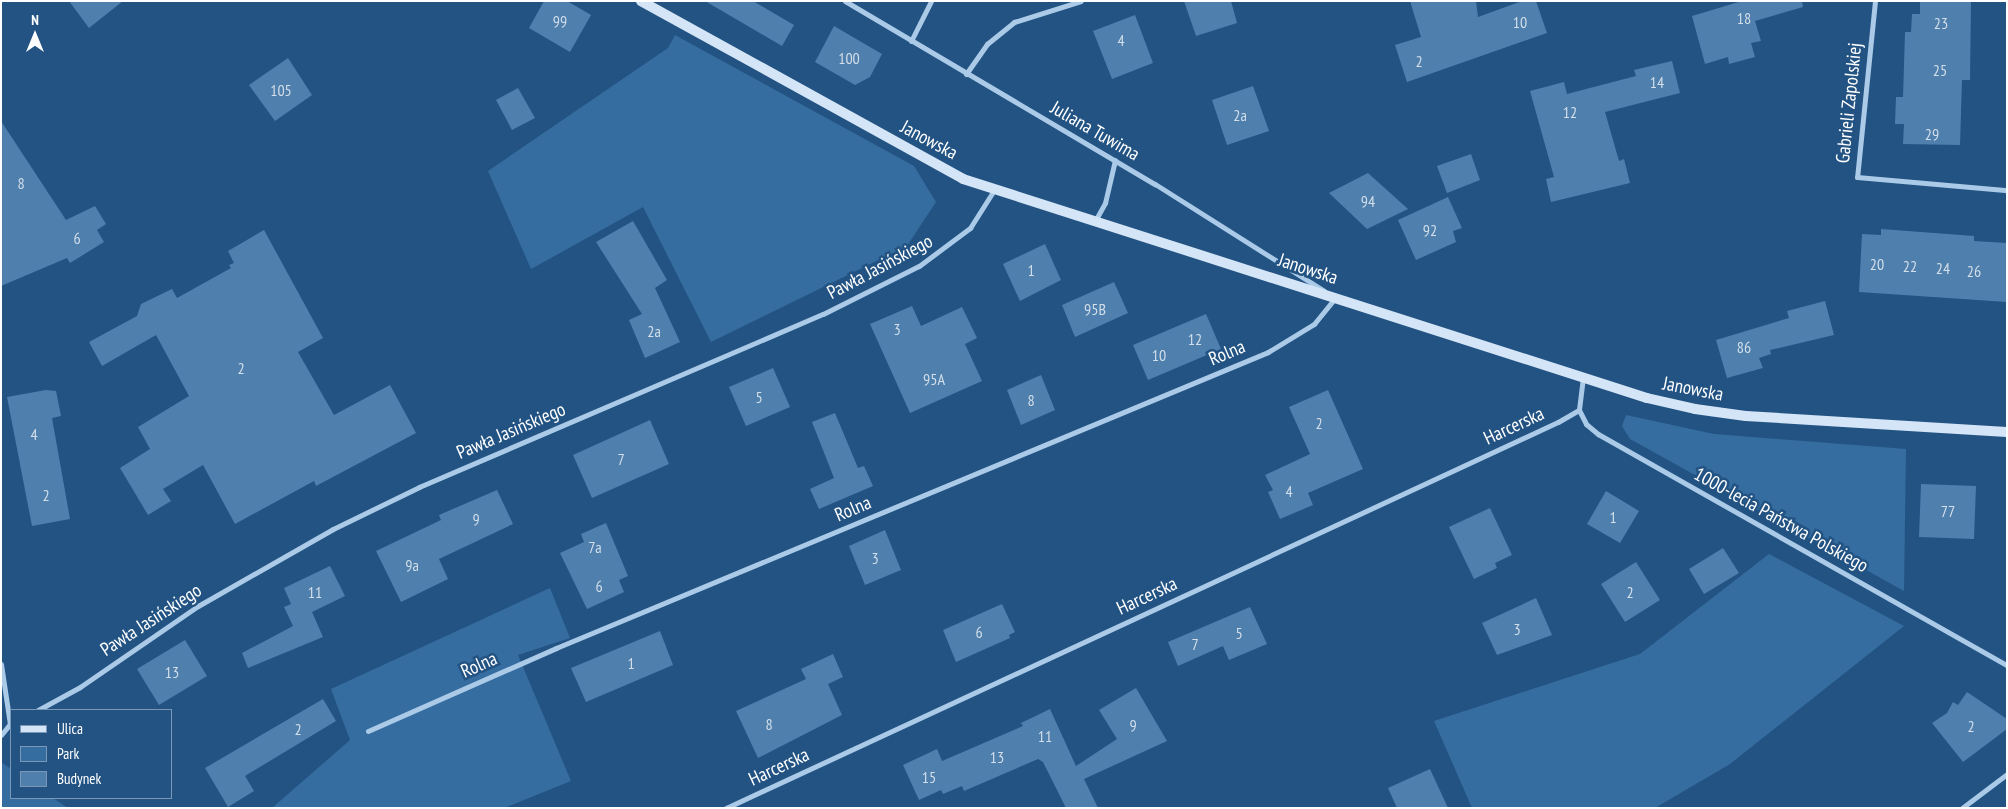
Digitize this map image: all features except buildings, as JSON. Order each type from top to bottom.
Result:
[{"type":"street","name":"Janowska","points":[[641,1],[963,179],[1332,295],[1647,398],[1695,409],[1746,416],[2007,432]]},
{"type":"street","name":"Juliana Tuwima","points":[[845,1],[966,74],[1115,160],[1332,295]]},
{"type":"street","points":[[911,41],[931,1]]},
{"type":"street","points":[[966,74],[987,44],[1014,22],[1081,1]]},
{"type":"street","name":"Gabrieli Zapolskiej","points":[[1875,1],[1857,177],[2007,190]]},
{"type":"street","points":[[1094,221],[1105,203],[1115,160]]},
{"type":"street","name":"Pawła Jasińskiego","points":[[40,709],[80,687],[198,606],[333,529],[420,487],[823,314],[919,266],[970,228],[994,190]]},
{"type":"street","name":"Rolna","points":[[368,731],[556,648],[1268,352],[1314,324],[1332,295]]},
{"type":"street","points":[[1579,410],[1583,377]]},
{"type":"street","name":"1000-lecia Państwa Polskiego","points":[[1579,410],[1586,424],[1598,434],[2007,665]]},
{"type":"street","name":"Harcerska","points":[[726,808],[1558,422],[1579,410]]},
{"type":"street","points":[[1,664],[10,717]]},
{"type":"street","points":[[1,735],[10,724]]},
{"type":"street","points":[[1962,808],[2007,774]]},
{"type":"green space","points":[[675,35],[914,166],[936,202],[907,246],[711,342],[643,207],[531,269],[488,171],[668,48]]},
{"type":"green space","points":[[1626,415],[1714,434],[1906,449],[1904,591],[1630,439],[1622,426]]},
{"type":"green space","points":[[1769,554],[1904,626],[1730,764],[1655,808],[1472,808],[1434,721],[1640,654]]},
{"type":"green space","points":[[550,588],[570,638],[518,655],[571,781],[504,808],[272,808],[350,740],[331,689]]},
{"type":"green space","points":[[1,762],[10,768],[10,799],[54,799],[68,808],[1,808]]}]
